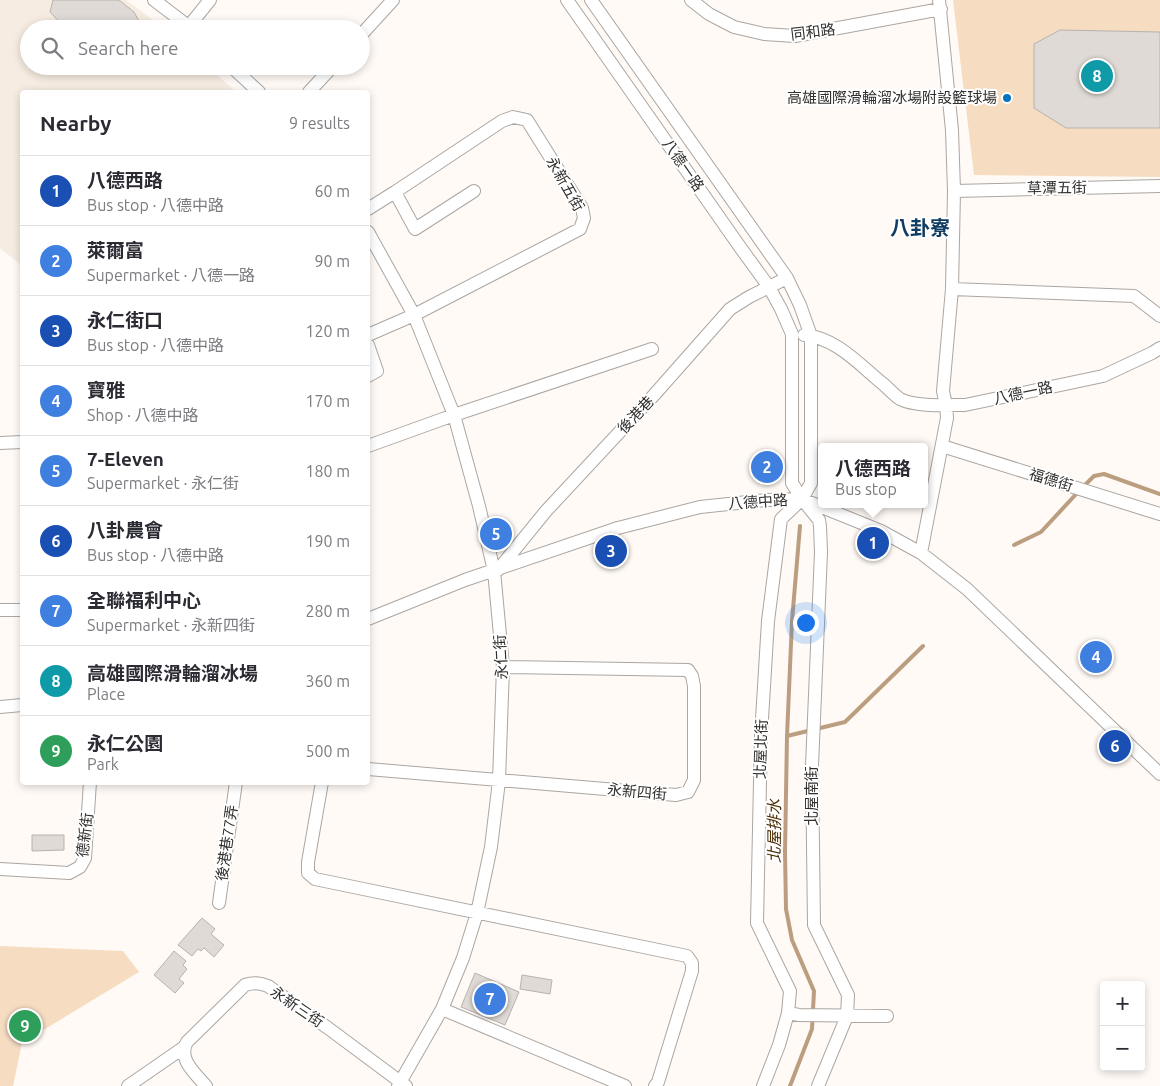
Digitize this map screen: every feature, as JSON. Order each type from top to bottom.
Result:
[{"type":"street","points":[[154,0],[181,20]]},
{"type":"street","points":[[196,20],[210,0]]},
{"type":"street","points":[[370,25],[393,0]]},
{"type":"street","name":"八德一路","points":[[567,0],[769,287],[782,309],[792,334],[792,483],[802,499],[811,483],[811,336],[800,305],[787,278],[590,0]]},
{"type":"street","name":"同和路","points":[[691,0],[709,14],[734,27],[764,34],[794,36],[826,31],[940,4]]},
{"type":"street","points":[[921,553],[947,418],[942,391],[952,288],[954,191],[952,130],[940,4]]},
{"type":"street","points":[[241,75],[257,90]]},
{"type":"street","points":[[311,90],[325,75]]},
{"type":"street","name":"永新五街","points":[[370,208],[502,121],[513,117],[527,120],[582,208],[584,218],[580,229],[370,335]]},
{"type":"street","name":"草潭五街","points":[[954,191],[1160,186]]},
{"type":"street","points":[[395,192],[415,229],[474,191]]},
{"type":"street","name":"永仁街","points":[[370,236],[414,314],[454,415],[496,570],[503,666],[499,780],[491,847],[477,913],[463,958],[442,1009],[402,1085]]},
{"type":"street","name":"後港巷","points":[[496,570],[730,309],[787,278]]},
{"type":"street","points":[[952,288],[1134,296],[1160,316]]},
{"type":"street","name":"八德一路","points":[[792,334],[811,336],[841,348],[900,398],[914,403],[946,405],[965,405],[1103,376],[1160,348]]},
{"type":"street","points":[[370,445],[454,415],[652,349]]},
{"type":"street","points":[[370,351],[377,372],[370,375]]},
{"type":"street","points":[[0,443],[20,442]]},
{"type":"street","name":"福德街","points":[[942,446],[1160,514]]},
{"type":"street","name":"八德中路","points":[[370,618],[465,580],[618,528],[677,512],[714,505],[766,500],[802,499],[818,505]]},
{"type":"street","name":"北屋南街","points":[[802,499],[818,520],[821,552],[812,746],[814,925],[848,995],[847,1016],[818,1086]]},
{"type":"street","name":"北屋北街","points":[[763,1086],[779,1045],[794,1014],[790,991],[757,923],[761,735],[768,621],[781,519],[802,499]]},
{"type":"street","name":"八德中路","points":[[824,508],[881,531],[921,553],[967,589],[1160,774]]},
{"type":"street","points":[[0,610],[20,610]]},
{"type":"street","name":"永新四街","points":[[370,769],[676,795],[688,792],[694,780],[694,686],[692,676],[688,670],[503,666]]},
{"type":"street","points":[[0,707],[20,705]]},
{"type":"street","name":"德新街","points":[[0,869],[69,872],[80,867],[85,858],[90,785]]},
{"type":"street","name":"後港巷77弄","points":[[219,903],[236,785]]},
{"type":"street","points":[[321,785],[308,862],[308,873],[315,879],[687,956],[692,963],[692,970],[658,1082],[655,1086]]},
{"type":"street","name":"永新三街","points":[[128,1086],[183,1048],[186,1042],[245,985],[251,983],[268,986],[328,1028],[402,1085]]},
{"type":"street","points":[[442,1009],[625,1086]]},
{"type":"street","points":[[794,1014],[887,1016]]},
{"type":"street","points":[[183,1048],[187,1064],[206,1086]]},
{"type":"shaded area","points":[[0,0],[126,0],[153,20],[20,20],[20,75],[217,75],[234,90],[20,90],[20,264],[0,248]]},
{"type":"shaded area","points":[[953,0],[1160,0],[1160,177],[974,175]]},
{"type":"shaded area","points":[[0,946],[123,951],[139,972],[22,1043],[13,1086],[0,1086]]},
{"type":"building","points":[[53,0],[119,0],[134,12],[138,20],[58,20],[50,12]]},
{"type":"building","points":[[1060,30],[1160,32],[1160,128],[1066,128],[1034,108],[1034,44]]},
{"type":"building","points":[[32,835],[64,835],[64,850],[32,851]]},
{"type":"building","points":[[202,918],[215,929],[211,934],[224,945],[214,957],[204,948],[201,951],[198,949],[192,956],[178,945]]},
{"type":"building","points":[[174,951],[186,961],[183,965],[187,969],[179,979],[184,983],[175,993],[154,975]]},
{"type":"building","points":[[475,973],[519,992],[505,1025],[461,1007]]},
{"type":"building","points":[[522,975],[552,980],[550,994],[520,989]]},
{"type":"waterway","name":"北屋排水","points":[[1083,487],[1094,476],[1104,474],[1160,494]]},
{"type":"waterway","name":"北屋排水","points":[[1014,545],[1041,532],[1078,492]]},
{"type":"waterway","name":"北屋排水","points":[[790,1086],[812,1029],[814,991],[792,940],[786,909],[787,736],[792,621],[800,526]]},
{"type":"waterway","name":"北屋排水","points":[[787,736],[845,722],[923,646]]},
{"type":"place","name":"高雄國際滑輪溜冰場","points":[[1097,76]]},
{"type":"place","name":"高雄國際滑輪溜冰場附設籃球場","points":[[1007,98]]},
{"type":"place","name":"萊爾富","points":[[767,467]]},
{"type":"place","name":"7-Eleven","points":[[496,534]]},
{"type":"place","name":"八德西路","points":[[873,543]]},
{"type":"place","name":"永仁街口","points":[[611,551]]},
{"type":"place","name":"寶雅","points":[[1096,657]]},
{"type":"place","name":"八卦農會","points":[[1115,746]]},
{"type":"place","name":"全聯福利中心","points":[[490,999]]},
{"type":"place","name":"永仁公園","points":[[25,1026]]},
{"type":"district","name":"八卦寮","points":[[920,228]]}]
